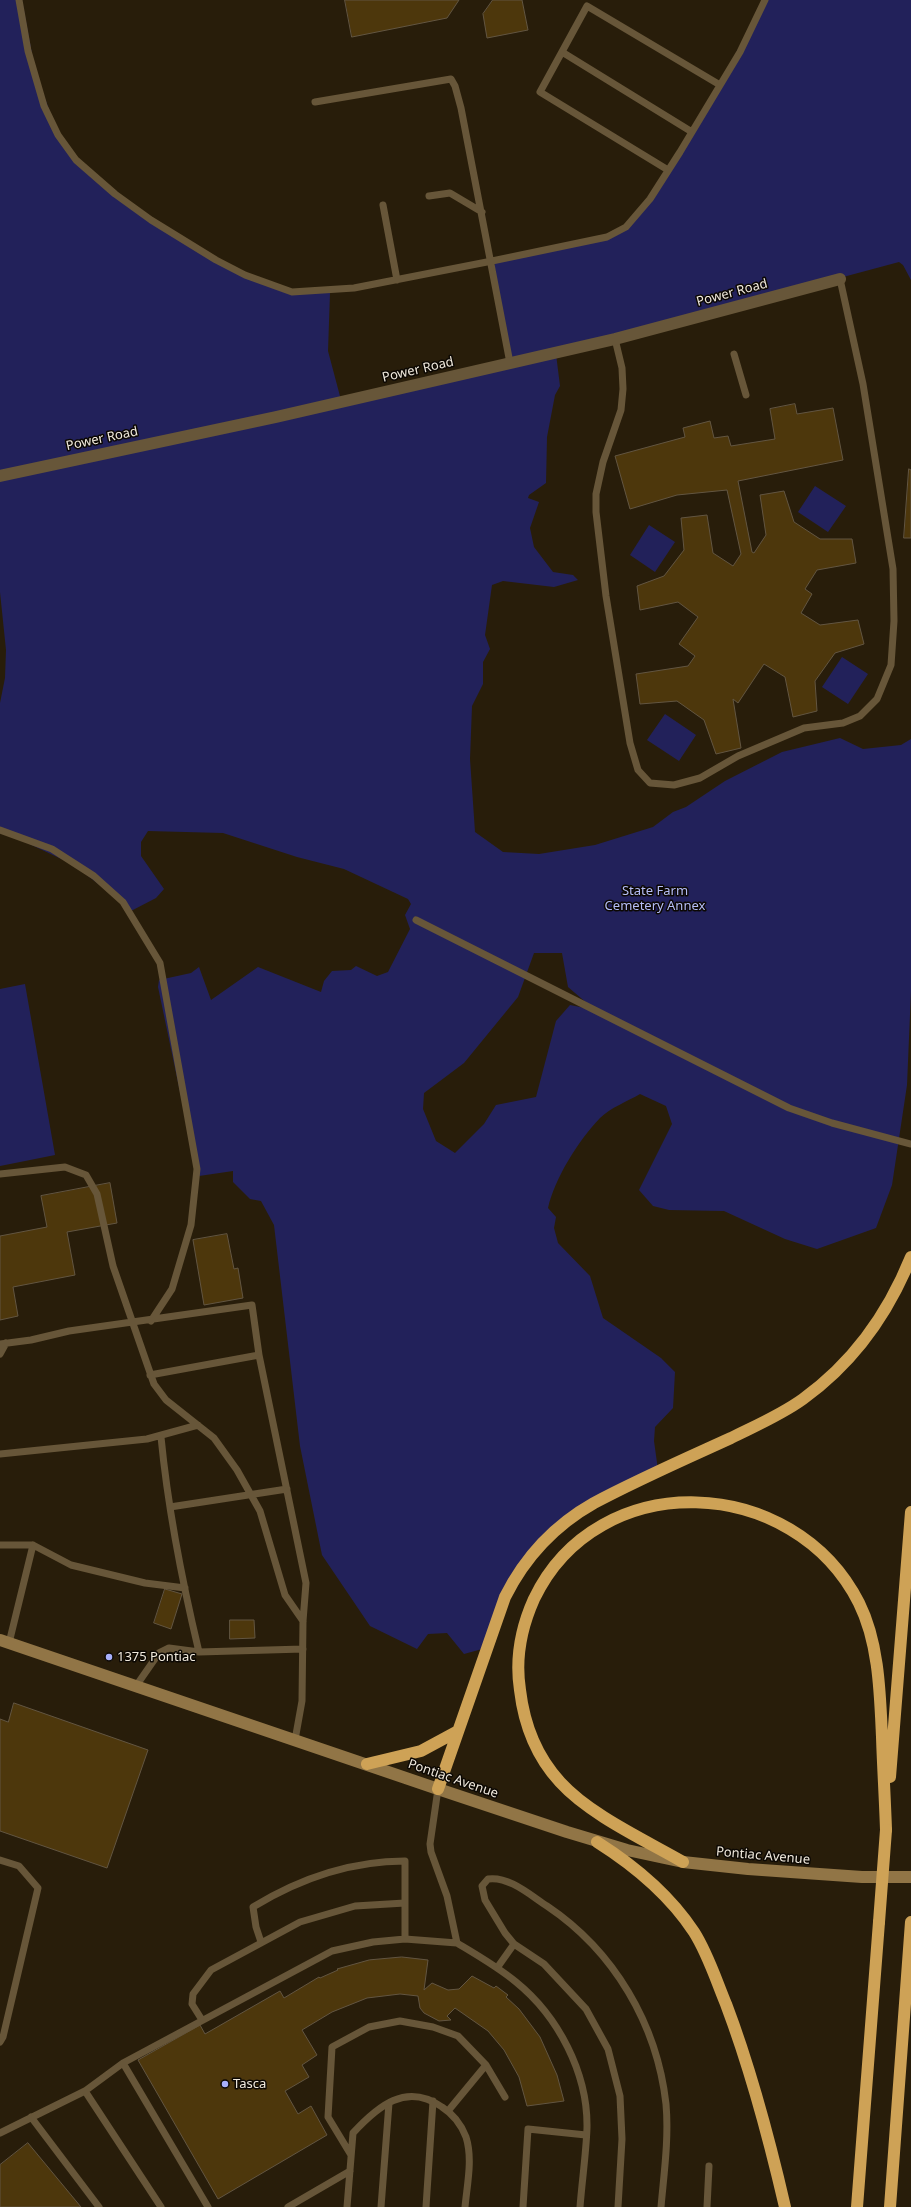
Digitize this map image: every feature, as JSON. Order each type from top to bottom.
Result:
[{"type":"highway","points":[[438,1789],[505,1598],[522,1568],[542,1542],[568,1520],[600,1500],[768,1420],[803,1399],[848,1360],[863,1342],[899,1286],[911,1257]]},
{"type":"highway","points":[[683,1862],[591,1808],[561,1783],[549,1768],[532,1736],[521,1700],[518,1669],[520,1644],[530,1608],[549,1574],[561,1559],[588,1534],[618,1516],[636,1510],[669,1503],[685,1502],[727,1505],[764,1516],[797,1534],[813,1546],[828,1560],[852,1589],[866,1619],[875,1656],[880,1697],[886,1830]]},
{"type":"highway","points":[[857,2207],[911,1512]]},
{"type":"highway","points":[[367,1764],[421,1752],[458,1731]]},
{"type":"highway","points":[[597,1842],[632,1866],[659,1889],[684,1918],[704,1949],[749,2070],[770,2142],[785,2207]]},
{"type":"highway","points":[[890,2207],[911,1922]]},
{"type":"main road","name":"Pontiac Avenue","points":[[4,1642],[597,1842],[683,1862],[806,1874],[911,1877]]},
{"type":"street","name":"Power Road","points":[[0,476],[276,417],[615,339],[840,279]]},
{"type":"lane","points":[[19,0],[28,51],[50,120],[76,160],[115,194],[151,220],[216,260],[284,291],[292,292],[331,291],[397,280],[568,247],[613,234],[626,227],[640,212],[692,132],[740,52],[765,0]]},
{"type":"lane","points":[[668,170],[540,92],[587,6],[720,85]]},
{"type":"lane","points":[[562,52],[692,132]]},
{"type":"lane","points":[[315,102],[451,79],[455,86],[461,108],[492,261],[510,363]]},
{"type":"lane","points":[[429,196],[450,193],[482,212]]},
{"type":"lane","points":[[383,206],[397,280]]},
{"type":"lane","points":[[615,339],[622,368],[623,389],[621,410],[603,462],[596,494],[596,512],[605,588],[630,742],[638,770],[650,783],[674,785],[700,778],[738,756],[804,728],[843,723],[860,716],[877,699],[891,665],[894,621],[893,569],[864,384],[840,279]]},
{"type":"lane","points":[[734,354],[746,395]]},
{"type":"lane","points":[[0,830],[52,849],[94,876],[123,902],[160,964],[197,1169],[191,1225],[172,1289],[151,1321]]},
{"type":"lane","points":[[416,920],[789,1108],[832,1123],[911,1144]]},
{"type":"lane","points":[[0,1174],[65,1166],[86,1175],[97,1194],[113,1266],[150,1375],[166,1400],[214,1438],[237,1470],[260,1511],[285,1595],[302,1621]]},
{"type":"lane","points":[[0,1354],[3,1344],[69,1331],[132,1324],[252,1305],[259,1355],[306,1583],[302,1621],[302,1701],[295,1740]]},
{"type":"lane","points":[[150,1375],[259,1355]]},
{"type":"lane","points":[[0,1454],[161,1437],[198,1425]]},
{"type":"lane","points":[[161,1437],[170,1507],[199,1652]]},
{"type":"lane","points":[[170,1507],[251,1493],[287,1489]]},
{"type":"lane","points":[[0,1545],[33,1545],[71,1565],[146,1583],[185,1588]]},
{"type":"lane","points":[[4,1642],[33,1545]]},
{"type":"lane","points":[[136,1686],[159,1653],[169,1648],[199,1652],[303,1649]]},
{"type":"lane","points":[[438,1789],[430,1844],[435,1867],[447,1896],[457,1943]]},
{"type":"lane","points":[[0,1860],[19,1866],[38,1888],[4,2037],[0,2042]]},
{"type":"lane","points":[[261,1942],[256,1927],[253,1907],[306,1881],[346,1867],[379,1861],[405,1861],[405,1939]]},
{"type":"lane","points":[[618,2207],[622,2140],[620,2096],[608,2048],[586,2008],[544,1964],[514,1944],[485,1900],[482,1886],[488,1879],[497,1878],[520,1888],[554,1911],[588,1941],[621,1978],[641,2014],[656,2054],[666,2104],[666,2157],[662,2207]]},
{"type":"lane","points":[[202,2020],[192,2004],[193,1994],[211,1970],[300,1922],[335,1910],[371,1904],[405,1903]]},
{"type":"lane","points":[[0,2133],[85,2091],[123,2063],[332,1951],[373,1942],[405,1939],[457,1943],[517,1982],[547,2014],[566,2043],[577,2070],[584,2101],[586,2135],[580,2207]]},
{"type":"lane","points":[[497,1968],[514,1944]]},
{"type":"lane","points":[[351,2155],[328,2117],[332,2047],[369,2027],[400,2021],[433,2027],[458,2036],[486,2065],[505,2097]]},
{"type":"lane","points":[[123,2063],[208,2207]]},
{"type":"lane","points":[[448,2111],[486,2065]]},
{"type":"lane","points":[[85,2091],[160,2207]]},
{"type":"lane","points":[[347,2207],[353,2133],[368,2117],[389,2103],[398,2098],[416,2096],[433,2100],[453,2114],[466,2137],[469,2158],[465,2207]]},
{"type":"lane","points":[[426,2207],[433,2100]]},
{"type":"lane","points":[[381,2207],[389,2103]]},
{"type":"lane","points":[[31,2117],[100,2207]]},
{"type":"lane","points":[[523,2207],[528,2129],[586,2135]]},
{"type":"lane","points":[[706,2207],[710,2166]]},
{"type":"lane","points":[[288,2207],[350,2171]]},
{"type":"green space","name":"State Farm Cemetery Annex","points":[[0,0],[22,0],[36,75],[59,135],[78,162],[112,192],[212,257],[278,288],[330,293],[328,351],[341,400],[509,364],[494,262],[623,231],[661,185],[766,0],[911,0],[911,280],[903,265],[899,262],[556,354],[560,386],[555,395],[547,437],[546,483],[529,495],[528,498],[539,502],[530,528],[534,547],[553,572],[573,575],[578,580],[554,587],[503,581],[492,585],[485,635],[490,649],[483,662],[483,684],[472,706],[470,759],[475,832],[503,852],[539,854],[595,845],[653,827],[673,812],[686,807],[725,781],[782,752],[840,738],[863,749],[901,745],[911,739],[911,991],[907,1085],[892,1185],[876,1228],[817,1249],[785,1239],[724,1211],[669,1210],[653,1206],[639,1190],[672,1124],[666,1106],[640,1094],[609,1111],[592,1127],[568,1160],[551,1196],[548,1208],[556,1217],[554,1228],[558,1243],[590,1276],[603,1318],[661,1358],[675,1372],[673,1408],[655,1427],[654,1441],[658,1470],[602,1498],[543,1541],[482,1649],[464,1654],[447,1633],[428,1634],[417,1649],[370,1626],[322,1555],[300,1446],[274,1225],[261,1201],[250,1199],[233,1182],[233,1171],[199,1176],[197,1173],[158,987],[159,980],[191,973],[199,967],[211,1000],[258,967],[321,992],[324,981],[332,971],[351,970],[356,966],[377,976],[388,972],[410,929],[405,915],[411,904],[408,899],[344,869],[297,857],[223,833],[148,831],[141,842],[141,856],[164,889],[156,898],[129,912],[115,897],[74,865],[0,830],[0,703],[5,678],[6,650],[0,592]],"holes":[[[534,953],[562,953],[568,987],[595,1010],[570,1005],[556,1021],[536,1097],[496,1105],[484,1124],[455,1153],[436,1141],[423,1109],[424,1093],[464,1063],[518,997]]]},
{"type":"green space","points":[[815,486],[846,506],[828,532],[798,512]]},
{"type":"green space","points":[[649,525],[675,542],[655,572],[630,555]]},
{"type":"green space","points":[[842,657],[868,674],[848,704],[822,687]]},
{"type":"green space","points":[[665,714],[696,735],[679,761],[647,740]]},
{"type":"green space","points":[[25,984],[55,1155],[0,1166],[0,989]]},
{"type":"building","points":[[345,0],[459,0],[447,18],[352,37]]},
{"type":"building","points":[[493,0],[522,0],[528,30],[487,38],[483,14]]},
{"type":"building","points":[[795,404],[797,414],[833,408],[843,460],[738,481],[752,552],[754,553],[766,535],[760,495],[784,491],[794,522],[820,539],[852,539],[856,563],[817,570],[805,589],[812,594],[801,613],[820,625],[858,620],[864,644],[835,653],[815,681],[817,711],[793,717],[785,677],[764,664],[738,703],[733,699],[741,748],[716,754],[704,720],[677,701],[640,704],[636,674],[688,666],[695,656],[679,644],[698,617],[678,602],[640,610],[637,586],[664,576],[684,550],[681,518],[707,515],[713,553],[733,566],[741,554],[727,490],[677,495],[630,509],[615,456],[685,437],[683,428],[710,421],[714,438],[728,436],[731,446],[775,439],[770,409]]},
{"type":"building","points":[[909,469],[911,470],[911,538],[904,538]]},
{"type":"building","points":[[110,1183],[117,1223],[67,1232],[75,1275],[13,1287],[18,1316],[0,1320],[0,1236],[47,1227],[41,1196]]},
{"type":"building","points":[[227,1234],[234,1269],[238,1268],[243,1298],[204,1305],[193,1240]]},
{"type":"building","points":[[165,1589],[182,1594],[171,1629],[154,1623]]},
{"type":"building","points":[[230,1620],[254,1620],[255,1638],[230,1639]]},
{"type":"building","points":[[14,1703],[148,1750],[107,1868],[0,1831],[0,1719],[8,1722]]},
{"type":"building","name":"Tasca","points":[[402,1957],[428,1960],[424,1990],[432,1983],[448,1990],[459,1989],[472,1976],[494,1988],[496,1986],[508,1995],[506,1997],[519,2009],[540,2037],[557,2075],[564,2101],[527,2106],[519,2077],[504,2050],[488,2031],[455,2008],[447,2016],[451,2020],[439,2021],[424,2013],[420,2008],[418,1996],[400,1994],[367,1998],[332,2012],[302,2030],[317,2055],[302,2065],[309,2077],[285,2091],[298,2114],[311,2106],[327,2135],[218,2199],[138,2060],[200,2025],[205,2034],[280,1991],[284,1998],[319,1977],[320,1978],[338,1970],[337,1969],[369,1960]]},
{"type":"building","points":[[28,2143],[81,2207],[0,2207],[0,2165]]},
{"type":"place","name":"1375 Pontiac","points":[[109,1657]]},
{"type":"place","name":"Tasca","points":[[225,2084]]}]
